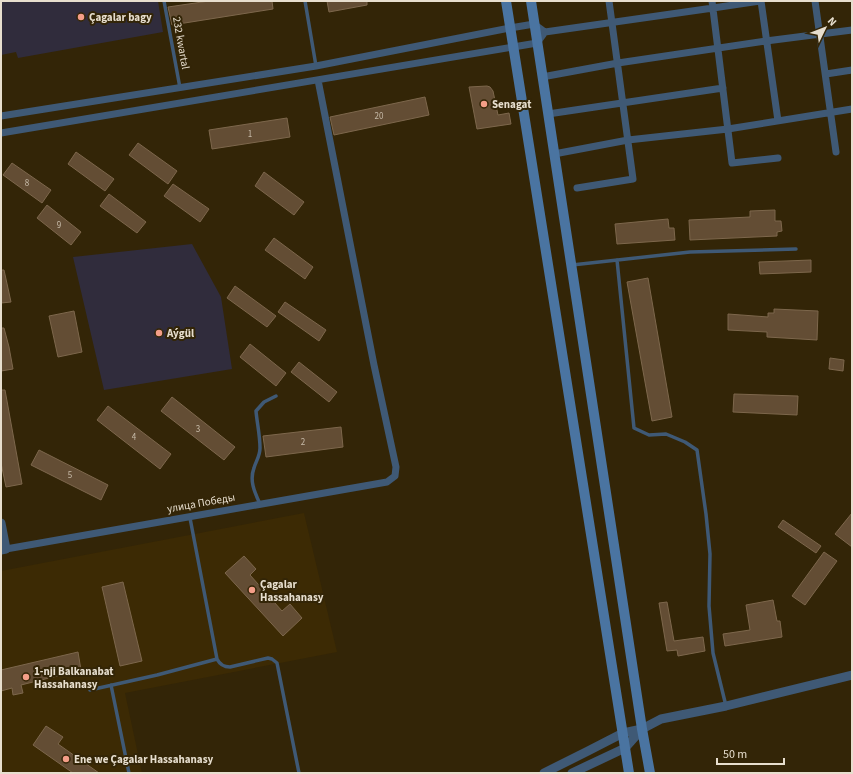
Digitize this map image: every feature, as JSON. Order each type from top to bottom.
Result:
[{"type":"main road","points":[[506,1],[629,773]]},
{"type":"main road","points":[[531,1],[642,729],[650,773]]},
{"type":"street","points":[[577,188],[633,179],[610,1]]},
{"type":"street","points":[[1,116],[316,66],[534,24],[545,32],[612,23],[713,5],[760,1],[778,121]]},
{"type":"street","points":[[815,1],[836,152]]},
{"type":"street","points":[[713,5],[732,163],[778,158]]},
{"type":"street","points":[[542,77],[618,63],[852,30]]},
{"type":"street","points":[[1,133],[537,43],[545,32]]},
{"type":"street","points":[[826,74],[852,70]]},
{"type":"street","name":"улица Победы","points":[[3,550],[387,482],[395,476],[396,467],[374,365],[318,80]]},
{"type":"street","points":[[548,114],[723,88]]},
{"type":"street","points":[[554,154],[628,140],[728,128],[852,109]]},
{"type":"street","points":[[1,523],[3,550]]},
{"type":"street","points":[[544,773],[623,733],[642,729],[661,719],[726,706],[852,675]]},
{"type":"street","points":[[572,773],[625,748],[642,729]]},
{"type":"lane","name":"232 kwartal","points":[[164,1],[180,88]]},
{"type":"lane","points":[[305,1],[316,66]]},
{"type":"lane","points":[[571,265],[690,252],[796,249]]},
{"type":"lane","points":[[617,260],[634,428],[649,435],[666,434],[685,442],[697,450],[710,554],[709,606],[713,653],[726,706]]},
{"type":"lane","points":[[260,504],[252,485],[252,476],[260,449],[256,411],[264,402],[276,396]]},
{"type":"lane","points":[[190,518],[217,659],[221,665],[225,667],[268,658],[277,663],[299,773]]},
{"type":"lane","points":[[90,690],[157,675],[217,659]]},
{"type":"lane","points":[[111,686],[129,773]]},
{"type":"shaded area","name":"Çagalar bagy","points":[[1,1],[158,1],[163,32],[18,58],[16,52],[1,55]]},
{"type":"shaded area","name":"Aýgül","points":[[192,244],[221,297],[232,369],[104,390],[73,257]]},
{"type":"shaded area","points":[[304,513],[337,652],[125,693],[142,773],[1,773],[1,571]]},
{"type":"building","points":[[209,1],[272,1],[273,9],[172,25],[168,7]]},
{"type":"building","points":[[327,1],[367,1],[367,5],[329,12]]},
{"type":"building","name":"Senagat","points":[[487,86],[493,91],[498,115],[509,113],[511,124],[477,129],[469,87]]},
{"type":"building","points":[[425,97],[429,115],[334,135],[330,117]]},
{"type":"building","points":[[287,118],[290,137],[212,149],[209,130]]},
{"type":"building","points":[[138,143],[177,171],[168,184],[129,155]]},
{"type":"building","points":[[76,152],[114,179],[105,191],[68,164]]},
{"type":"building","points":[[12,163],[51,190],[42,203],[3,175]]},
{"type":"building","points":[[264,172],[304,202],[294,215],[255,186]]},
{"type":"building","points":[[173,184],[209,209],[200,222],[164,196]]},
{"type":"building","points":[[109,194],[146,222],[137,233],[100,206]]},
{"type":"building","points":[[47,205],[81,232],[71,245],[37,218]]},
{"type":"building","points":[[775,210],[775,221],[781,221],[782,231],[777,232],[777,236],[690,240],[689,220],[750,217],[750,211]]},
{"type":"building","points":[[668,219],[669,228],[674,228],[675,240],[617,244],[615,224]]},
{"type":"building","points":[[274,238],[313,267],[305,279],[265,250]]},
{"type":"building","points":[[811,260],[811,272],[760,274],[759,262]]},
{"type":"building","points":[[1,270],[4,270],[11,302],[1,303]]},
{"type":"building","points":[[648,278],[672,417],[652,421],[627,282]]},
{"type":"building","points":[[235,286],[276,316],[267,327],[227,298]]},
{"type":"building","points":[[285,302],[326,330],[319,341],[278,312]]},
{"type":"building","points":[[774,309],[818,311],[817,340],[767,337],[767,332],[728,330],[728,314],[768,317],[768,313],[774,313]]},
{"type":"building","points":[[74,311],[82,352],[58,357],[49,316]]},
{"type":"building","points":[[1,328],[4,328],[13,369],[1,371]]},
{"type":"building","points":[[250,344],[286,373],[276,386],[240,357]]},
{"type":"building","points":[[830,358],[844,360],[843,371],[829,369]]},
{"type":"building","points":[[299,362],[337,392],[329,402],[291,372]]},
{"type":"building","points":[[1,390],[5,390],[22,484],[6,487],[1,463]]},
{"type":"building","points":[[734,394],[798,396],[797,415],[733,412]]},
{"type":"building","points":[[172,397],[235,447],[224,460],[161,411]]},
{"type":"building","points":[[108,406],[171,454],[160,469],[97,420]]},
{"type":"building","points":[[341,427],[343,447],[266,457],[263,436]]},
{"type":"building","points":[[39,450],[108,485],[101,500],[31,465]]},
{"type":"building","points":[[852,513],[852,547],[835,534]]},
{"type":"building","points":[[783,520],[821,546],[816,553],[778,527]]},
{"type":"building","points":[[824,552],[837,561],[805,605],[792,596]]},
{"type":"building","name":"Çagalar Hassahanasy","points":[[244,556],[256,569],[250,575],[282,611],[290,604],[302,618],[283,636],[225,573]]},
{"type":"building","points":[[123,582],[142,661],[120,666],[102,587]]},
{"type":"building","points":[[773,600],[777,621],[780,621],[782,637],[725,646],[723,634],[750,630],[746,605]]},
{"type":"building","points":[[667,602],[674,641],[703,637],[705,651],[678,656],[677,650],[667,651],[659,603]]},
{"type":"building","name":"1-nji Balkanabat Hassahanasy","points":[[78,652],[81,670],[21,685],[23,693],[13,695],[12,688],[1,691],[1,670]]},
{"type":"building","name":"Ene we Çagalar Hassahanasy","points":[[46,726],[63,737],[58,744],[99,773],[73,773],[33,745]]},
{"type":"place","name":"Çagalar bagy","points":[[81,17]]},
{"type":"place","name":"Senagat","points":[[484,104]]},
{"type":"place","name":"Aýgül","points":[[159,333]]},
{"type":"place","name":"Çagalar Hassahanasy","points":[[252,590]]},
{"type":"place","name":"1-nji Balkanabat Hassahanasy","points":[[26,677]]},
{"type":"place","name":"Ene we Çagalar Hassahanasy","points":[[66,759]]}]
